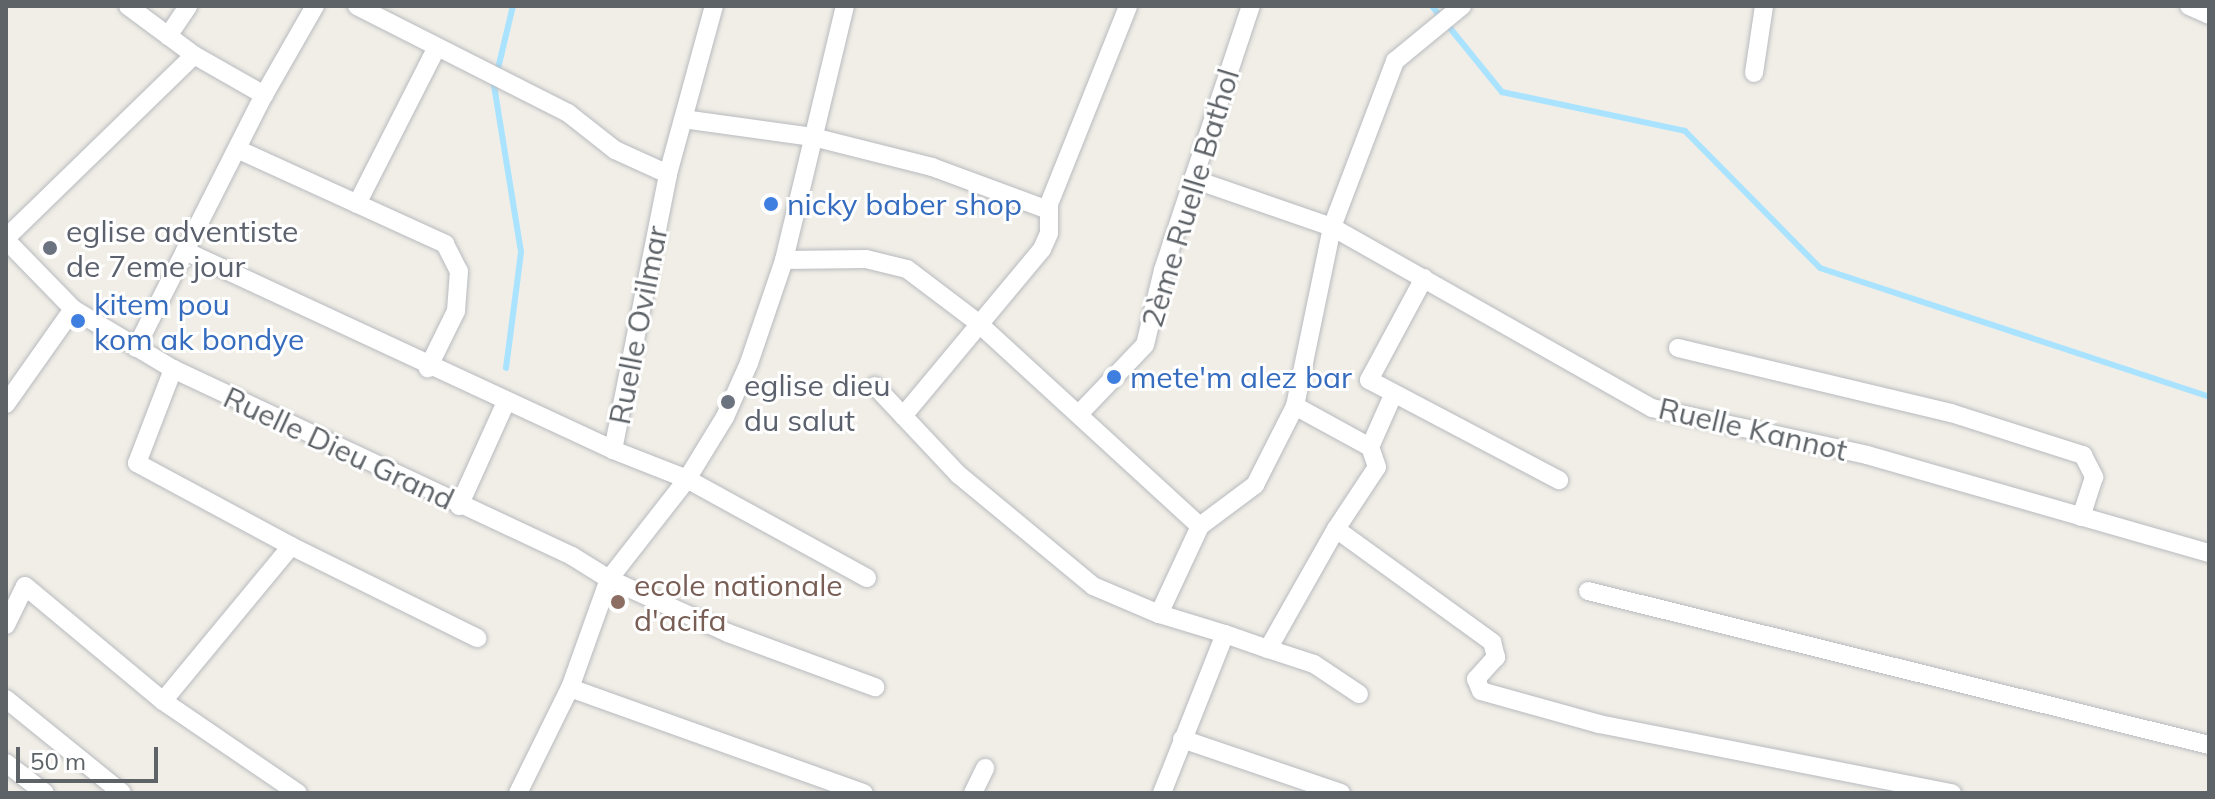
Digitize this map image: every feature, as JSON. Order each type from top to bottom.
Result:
[{"type":"street","points":[[128,6],[194,55],[264,95]]},
{"type":"street","points":[[168,36],[188,6]]},
{"type":"street","points":[[136,348],[264,95],[315,6]]},
{"type":"street","points":[[357,6],[568,113],[615,150],[668,174]]},
{"type":"street","name":"Ruelle Ovilmar","points":[[714,6],[668,174],[613,450],[687,479],[867,578]]},
{"type":"street","points":[[518,793],[570,688],[609,579],[687,479],[743,377],[784,260],[845,6]]},
{"type":"street","points":[[903,416],[977,322],[1042,249],[1049,233],[1048,210],[1128,6]]},
{"type":"street","name":"2ème Ruelle Bathol","points":[[1079,414],[1145,345],[1193,179],[1251,6]]},
{"type":"street","points":[[1159,614],[1200,526],[1255,485],[1295,406],[1332,227],[1395,61],[1462,6]]},
{"type":"street","points":[[1754,73],[1764,6]]},
{"type":"street","points":[[2189,6],[2209,15]]},
{"type":"street","points":[[357,204],[437,47]]},
{"type":"street","points":[[6,239],[194,55]]},
{"type":"street","points":[[683,119],[813,137],[932,167],[1048,210]]},
{"type":"street","points":[[237,149],[445,244],[454,256],[459,271],[456,311],[428,368]]},
{"type":"street","name":"Ruelle Kannot","points":[[1193,179],[1332,227],[1652,408],[1867,455],[2209,553]]},
{"type":"street","name":"Ruelle Dieu Grand","points":[[6,239],[73,309],[173,369],[459,506],[572,556],[609,579],[728,633],[875,687]]},
{"type":"street","points":[[185,251],[505,404],[613,450]]},
{"type":"street","points":[[784,260],[866,259],[907,269],[977,322],[1200,526]]},
{"type":"street","points":[[1424,278],[1369,380],[1559,480]]},
{"type":"street","points":[[6,404],[73,309]]},
{"type":"street","points":[[1678,348],[1951,413],[2083,455],[2094,477],[2081,517]]},
{"type":"street","points":[[173,369],[137,463],[291,546],[477,638]]},
{"type":"street","points":[[875,386],[959,475],[1093,586],[1159,614],[1314,664],[1359,694]]},
{"type":"street","points":[[1370,447],[1393,395]]},
{"type":"street","points":[[459,506],[505,404]]},
{"type":"street","points":[[1268,649],[1336,529],[1377,467],[1370,447],[1295,406]]},
{"type":"street","points":[[1336,529],[1492,642],[1496,657],[1476,679],[1481,691],[1599,724],[1952,793]]},
{"type":"street","points":[[163,701],[291,546]]},
{"type":"street","points":[[6,625],[25,586],[163,701],[298,793]]},
{"type":"street","points":[[1588,591],[2209,745]]},
{"type":"street","points":[[1162,793],[1225,634]]},
{"type":"street","points":[[570,688],[864,793]]},
{"type":"street","points":[[6,699],[122,793]]},
{"type":"street","points":[[1182,739],[1341,793]]},
{"type":"street","points":[[6,763],[45,793]]},
{"type":"street","points":[[973,793],[985,768]]},
{"type":"waterway","points":[[506,368],[521,252],[494,85],[513,6]]},
{"type":"waterway","points":[[1432,6],[1502,92],[1685,131],[1820,268],[2209,397]]},
{"type":"place","name":"nicky baber shop","points":[[771,204]]},
{"type":"place","name":"eglise adventiste de 7eme jour","points":[[50,248]]},
{"type":"place","name":"kitem pou kom ak bondye","points":[[78,321]]},
{"type":"place","name":"mete'm alez bar","points":[[1114,377]]},
{"type":"place","name":"eglise dieu du salut","points":[[728,402]]},
{"type":"place","name":"ecole nationale d'acifa","points":[[618,602]]}]
